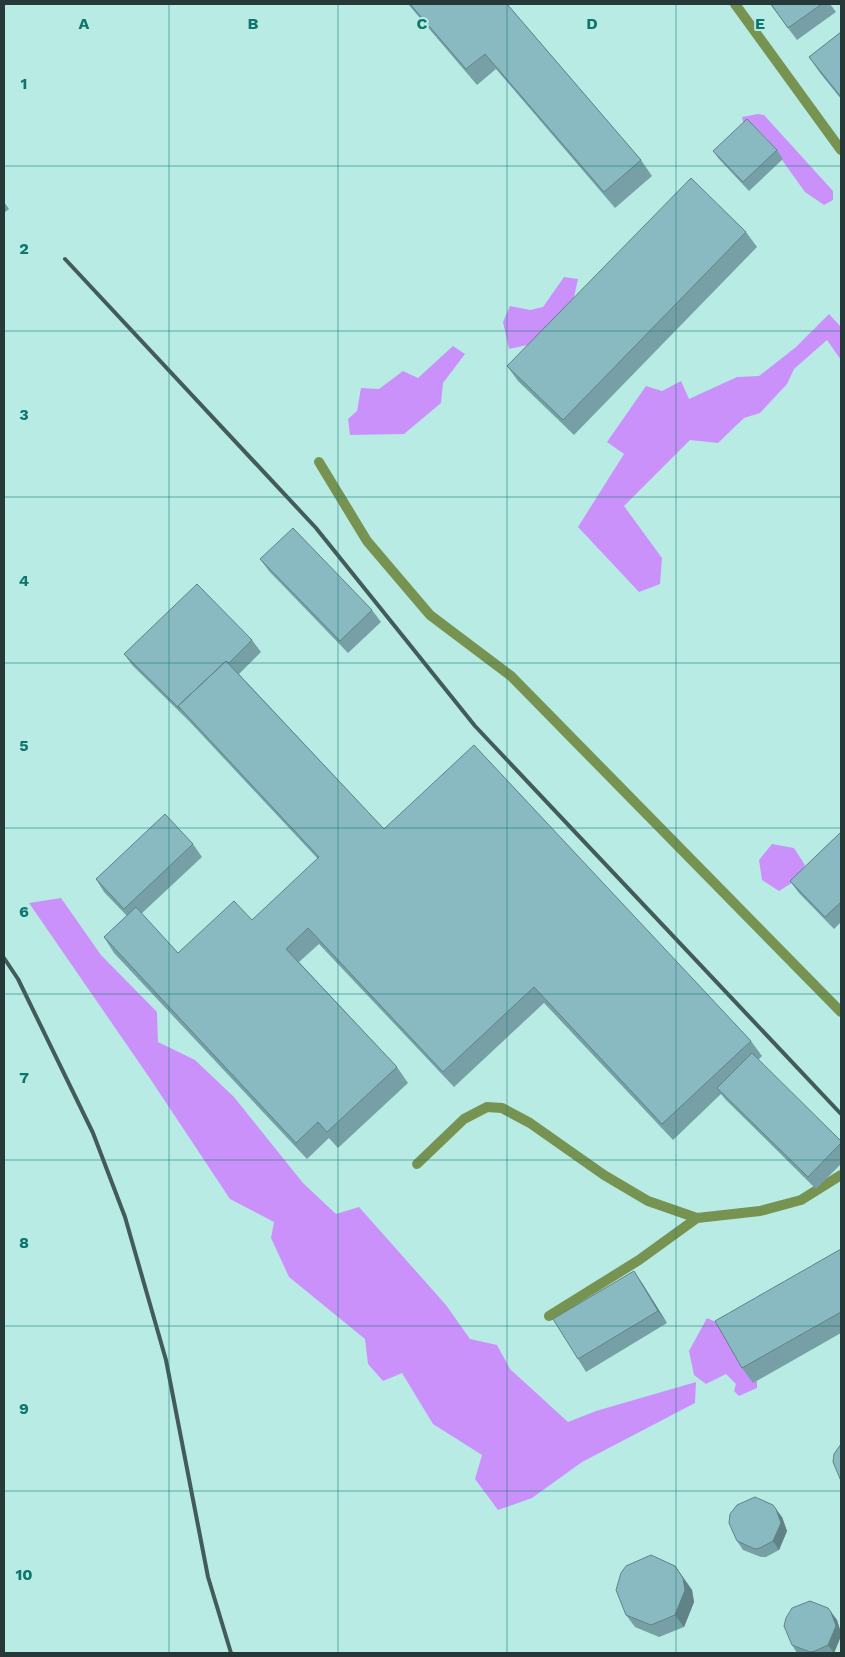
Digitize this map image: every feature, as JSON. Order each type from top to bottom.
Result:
[{"type":"street","points":[[735,4],[841,150]]},
{"type":"street","points":[[319,462],[367,541],[430,615],[511,676],[841,1012]]},
{"type":"street","points":[[417,1164],[464,1119],[487,1107],[502,1108],[530,1123],[604,1175],[648,1201],[697,1218],[760,1211],[801,1200],[841,1175]]},
{"type":"street","points":[[549,1316],[639,1260],[697,1218]]},
{"type":"shaded area","points":[[758,114],[764,115],[833,191],[833,200],[824,205],[805,192],[767,139],[751,123],[744,126],[742,117]]},
{"type":"shaded area","points":[[564,277],[578,279],[570,315],[541,342],[509,349],[503,322],[510,306],[530,310],[543,307]]},
{"type":"shaded area","points":[[829,314],[841,327],[841,360],[827,340],[794,369],[787,384],[760,413],[744,418],[718,443],[690,440],[624,506],[662,558],[660,584],[639,592],[578,527],[624,454],[607,442],[646,386],[662,391],[681,381],[689,399],[737,377],[759,376],[796,347]]},
{"type":"shaded area","points":[[453,346],[465,354],[443,383],[441,403],[404,434],[350,435],[348,419],[357,411],[361,388],[379,389],[403,371],[418,378]]},
{"type":"shaded area","points":[[772,844],[794,848],[805,865],[795,881],[779,891],[762,880],[759,860]]},
{"type":"shaded area","points":[[61,898],[101,955],[157,1012],[158,1042],[195,1060],[234,1097],[303,1183],[336,1214],[359,1207],[446,1305],[470,1339],[497,1345],[510,1369],[568,1422],[596,1411],[696,1382],[695,1403],[582,1462],[532,1498],[498,1510],[475,1479],[482,1455],[433,1424],[402,1373],[383,1381],[368,1364],[365,1339],[289,1277],[271,1238],[274,1222],[230,1199],[149,1077],[29,903]]},
{"type":"shaded area","points":[[707,1318],[729,1328],[757,1369],[757,1388],[739,1396],[734,1391],[736,1384],[726,1374],[706,1384],[694,1375],[689,1351]]},
{"type":"building","points":[[410,4],[507,4],[641,160],[604,192],[485,54],[466,69]]},
{"type":"building","points":[[771,4],[822,4],[788,28]]},
{"type":"building","points":[[841,32],[841,97],[809,57]]},
{"type":"building","points":[[747,119],[777,150],[743,182],[713,151]]},
{"type":"building","points":[[691,178],[746,232],[563,420],[507,366]]},
{"type":"building","points":[[293,528],[372,610],[340,641],[260,559]]},
{"type":"building","points":[[197,584],[252,640],[229,663],[226,661],[178,706],[180,709],[124,654]]},
{"type":"building","points":[[226,661],[384,829],[474,745],[751,1041],[662,1124],[534,987],[443,1072],[308,928],[286,949],[397,1067],[327,1132],[318,1122],[296,1143],[104,937],[136,907],[178,953],[234,901],[252,920],[319,857],[178,706]]},
{"type":"building","points":[[165,814],[193,844],[124,909],[96,879]]},
{"type":"building","points":[[841,832],[841,902],[825,917],[790,881]]},
{"type":"building","points":[[752,1053],[841,1141],[808,1177],[717,1088]]},
{"type":"building","points":[[841,1249],[841,1312],[742,1368],[715,1321]]},
{"type":"building","points":[[634,1271],[658,1311],[578,1359],[553,1319]]},
{"type":"building","points":[[841,1444],[841,1481],[833,1462],[834,1454]]},
{"type":"building","points":[[755,1497],[773,1505],[781,1523],[773,1541],[755,1549],[737,1541],[729,1523],[730,1514],[737,1505]]},
{"type":"building","points":[[651,1555],[675,1566],[683,1578],[685,1590],[675,1615],[651,1625],[626,1615],[616,1590],[621,1573],[626,1566]]},
{"type":"building","points":[[810,1601],[828,1608],[836,1626],[828,1645],[810,1652],[792,1645],[784,1626],[792,1608]]},
{"type":"railway","points":[[65,259],[316,528],[475,726],[841,1114]]},
{"type":"railway","points":[[4,958],[18,979],[93,1133],[125,1217],[166,1360],[208,1577],[231,1653]]}]
